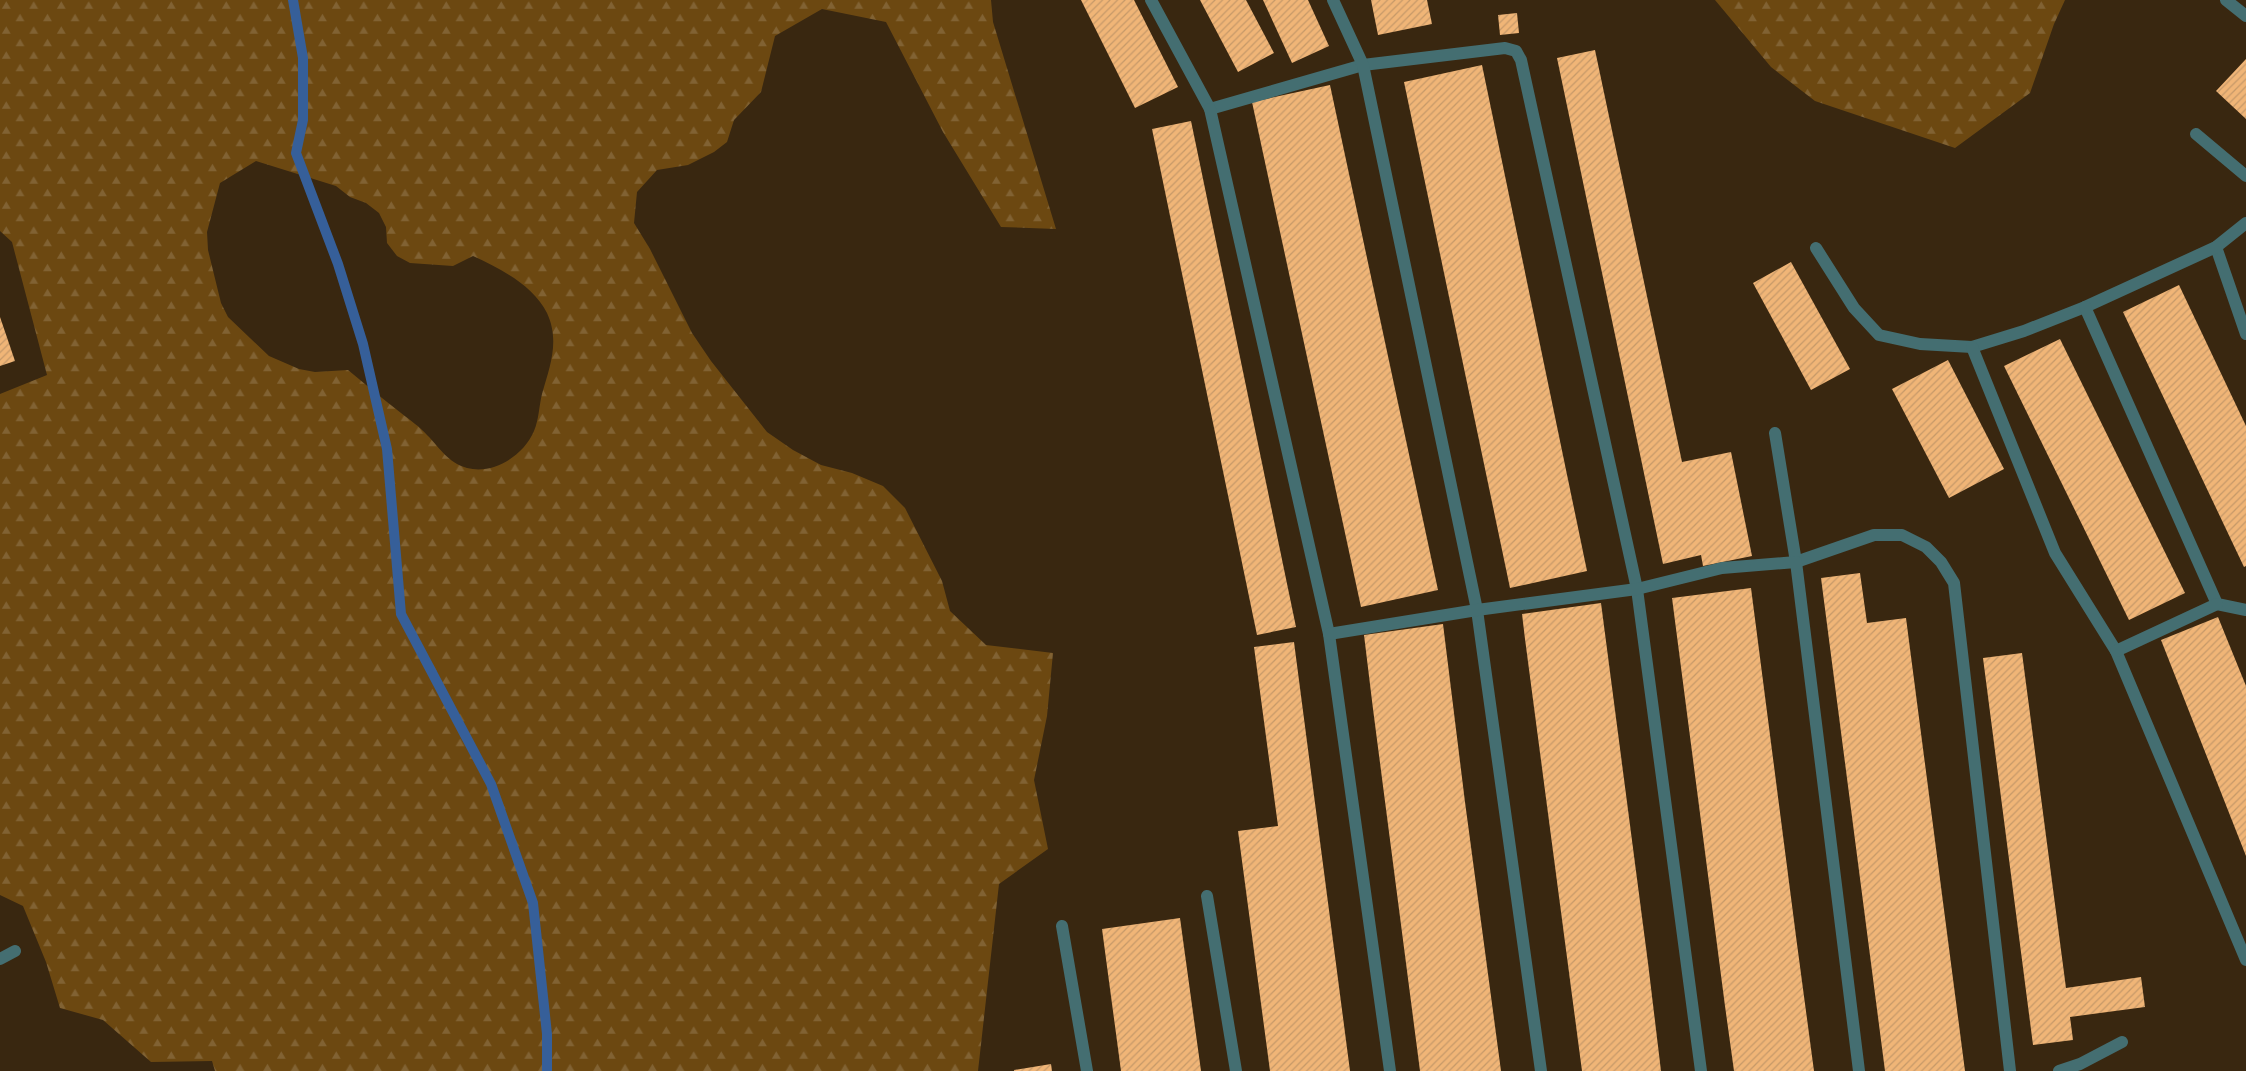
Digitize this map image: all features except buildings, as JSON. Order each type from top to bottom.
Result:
[{"type":"street","points":[[1152,0],[1210,109],[1329,634],[1390,1071]]},
{"type":"street","points":[[1333,0],[1362,65],[1477,610],[1541,1071]]},
{"type":"street","points":[[2226,0],[2246,16]]},
{"type":"street","points":[[1210,109],[1362,65],[1505,48],[1516,51],[1521,60],[1636,589],[1701,1071]]},
{"type":"street","points":[[2196,134],[2246,176]]},
{"type":"street","points":[[1816,248],[1854,308],[1879,335],[1920,344],[1972,347],[2024,331],[2084,307],[2216,247],[2246,223]]},
{"type":"street","points":[[2216,247],[2246,334]]},
{"type":"street","points":[[2084,307],[2217,604]]},
{"type":"street","points":[[1972,347],[2055,553],[2116,651],[2246,960]]},
{"type":"street","points":[[1775,433],[1796,562],[1860,1071]]},
{"type":"street","points":[[1329,634],[1477,610],[1636,589],[1722,568],[1796,562],[1874,535],[1902,534],[1931,552],[1941,562],[1954,583],[2010,1071]]},
{"type":"street","points":[[2116,651],[2217,604],[2246,610]]},
{"type":"street","points":[[1207,896],[1236,1071]]},
{"type":"street","points":[[1062,926],[1087,1071]]},
{"type":"street","points":[[0,959],[15,952]]},
{"type":"street","points":[[2059,1071],[2080,1064],[2122,1042]]},
{"type":"green space","points":[[0,0],[991,0],[993,22],[1056,229],[1001,227],[943,132],[886,22],[822,9],[775,36],[761,92],[734,120],[727,142],[714,152],[688,165],[657,170],[637,192],[634,223],[650,249],[692,333],[711,361],[767,432],[793,450],[821,465],[852,473],[883,486],[905,508],[942,581],[950,611],[986,645],[1053,653],[1047,716],[1034,780],[1048,849],[999,884],[978,1071],[215,1071],[212,1061],[151,1062],[103,1020],[60,1008],[46,962],[23,906],[0,895],[0,394],[47,375],[12,242],[0,231]],"holes":[[[256,161],[336,186],[350,197],[366,203],[379,213],[386,227],[387,243],[397,256],[410,263],[453,266],[473,256],[515,279],[525,286],[541,303],[551,323],[553,334],[551,363],[534,431],[523,448],[507,461],[487,469],[467,468],[454,462],[418,426],[348,370],[315,372],[299,369],[269,356],[228,317],[221,303],[208,250],[207,232],[220,183]]]},
{"type":"green space","points":[[1715,0],[2065,0],[2054,24],[2030,93],[1955,148],[1815,101],[1771,67]]},
{"type":"waterway","points":[[293,0],[303,58],[303,120],[296,153],[338,264],[363,344],[387,449],[401,614],[491,784],[533,903],[547,1034],[547,1071]]}]
